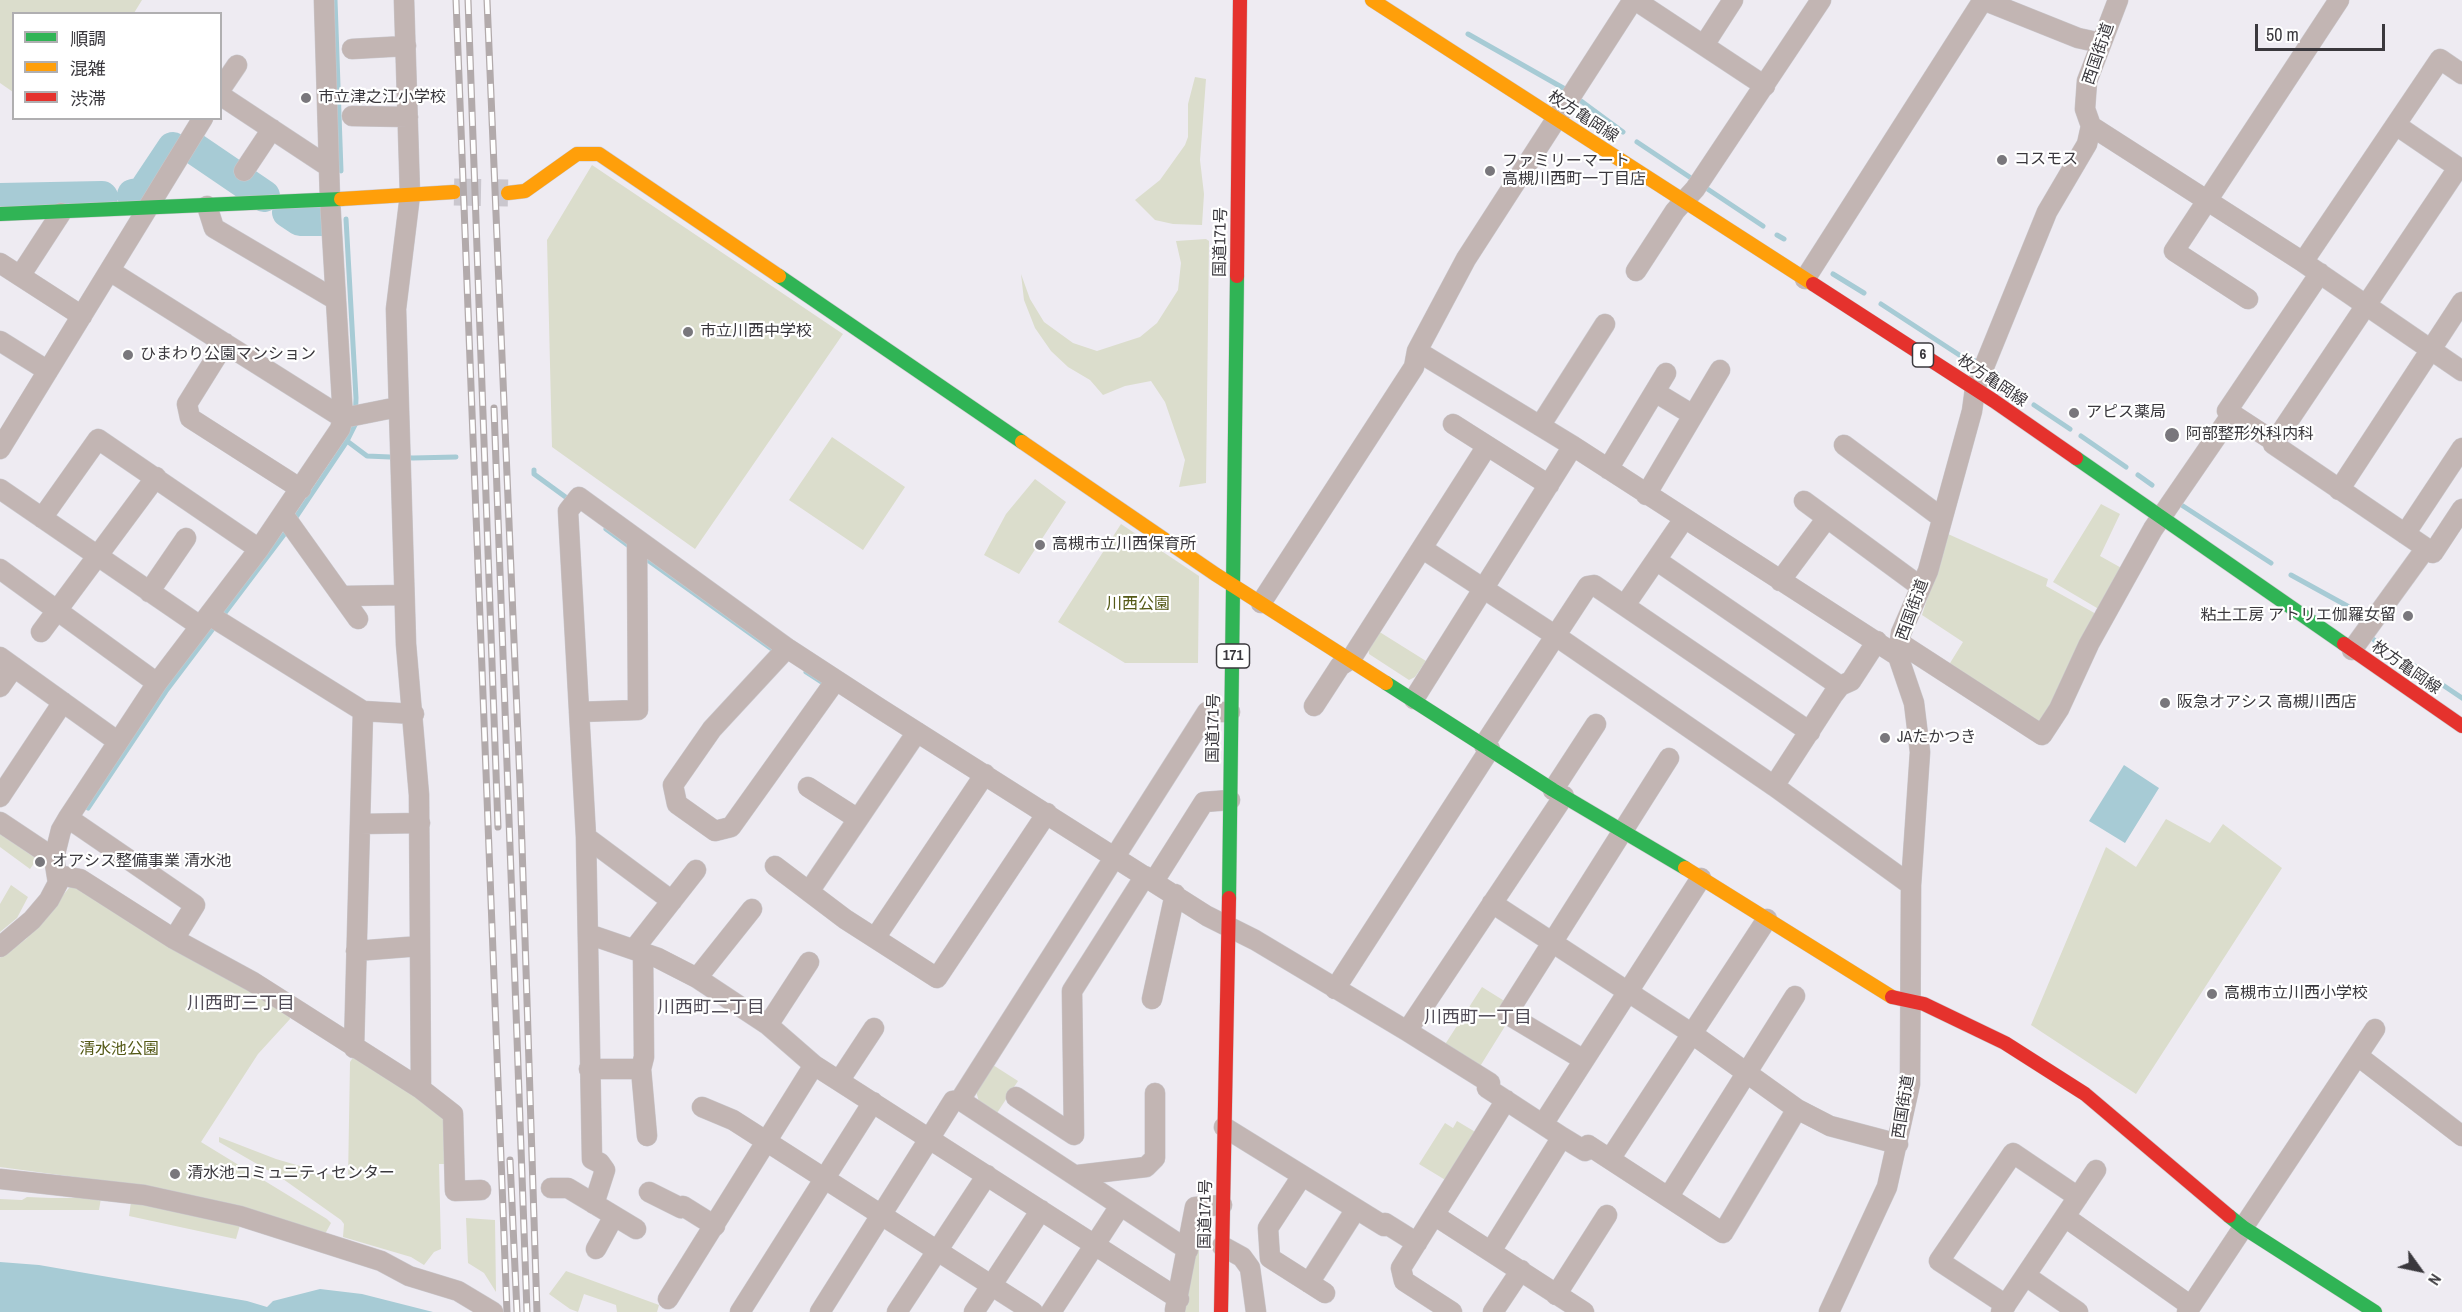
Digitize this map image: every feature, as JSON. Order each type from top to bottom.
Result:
[{"type":"main road","name":"国道171号","points":[[1221,1312],[1234,586],[1240,0]]},
{"type":"main road","name":"枚方亀岡線","points":[[1372,0],[1975,389],[2462,726]]},
{"type":"main road","points":[[508,193],[525,191],[577,154],[598,154],[1234,586],[1558,793],[1701,878],[1890,997],[1924,1004],[2005,1043],[2085,1094],[2114,1121],[2140,1139],[2244,1228],[2375,1312]]},
{"type":"main road","points":[[0,214],[146,209],[453,192]]},
{"type":"street","points":[[0,947],[40,911],[55,891],[61,830],[68,818],[157,682],[211,621],[340,429],[343,418],[328,167],[324,0]]},
{"type":"street","points":[[404,0],[410,195],[396,309],[406,644],[414,714],[420,823],[421,1089]]},
{"type":"street","points":[[1261,603],[1414,367],[1417,351],[1466,259],[1634,0],[1765,86]]},
{"type":"street","points":[[1704,45],[1733,0]]},
{"type":"street","points":[[1636,271],[1765,86],[1821,0]]},
{"type":"street","points":[[1805,279],[1983,0],[2078,38],[2101,43]]},
{"type":"street","name":"西国街道","points":[[1836,1309],[1887,1187],[1910,1084],[1911,885],[1919,740],[1914,703],[1899,650],[1901,633],[1921,587],[1942,518],[1972,411],[1975,389],[2047,212],[2087,144],[2091,126],[2085,110],[2087,81],[2118,0]]},
{"type":"street","points":[[2248,299],[2174,250],[2339,0]]},
{"type":"street","points":[[352,49],[405,46]]},
{"type":"street","points":[[2303,262],[2440,59],[2462,74]]},
{"type":"street","points":[[222,89],[237,65]]},
{"type":"street","points":[[222,93],[328,167]]},
{"type":"street","points":[[352,116],[408,117]]},
{"type":"street","points":[[0,449],[8,419],[48,371],[202,120]]},
{"type":"street","points":[[2396,125],[2460,169],[2273,444],[2433,553],[2462,509]]},
{"type":"street","points":[[2091,126],[2320,273],[2462,371]]},
{"type":"street","points":[[244,171],[272,129]]},
{"type":"street","points":[[207,206],[214,228],[336,300]]},
{"type":"street","points":[[20,276],[61,213]]},
{"type":"street","points":[[0,263],[82,316]]},
{"type":"street","points":[[110,271],[343,418],[398,407]]},
{"type":"street","points":[[2275,441],[2227,411],[2320,273]]},
{"type":"street","points":[[2339,490],[2462,302]]},
{"type":"street","points":[[1539,426],[1605,324]]},
{"type":"street","points":[[0,341],[48,371]]},
{"type":"street","points":[[225,343],[187,404],[190,418],[301,489]]},
{"type":"street","points":[[1417,351],[1573,446],[1780,581],[1877,641],[1899,650],[2042,735],[2059,710],[2090,644],[2161,518],[2232,414]]},
{"type":"street","points":[[1646,495],[1720,370]]},
{"type":"street","points":[[1608,469],[1666,373]]},
{"type":"street","points":[[1655,392],[1693,416]]},
{"type":"street","points":[[1453,424],[1549,485]]},
{"type":"street","points":[[42,518],[98,439],[259,549]]},
{"type":"street","points":[[1844,445],[1942,518]]},
{"type":"street","points":[[1314,706],[1340,666],[1351,659],[1487,446]]},
{"type":"street","points":[[1414,699],[1573,446]]},
{"type":"street","points":[[2405,534],[2462,448]]},
{"type":"street","points":[[41,632],[156,477]]},
{"type":"street","points":[[0,489],[149,592],[211,621],[363,711],[414,714]]},
{"type":"street","points":[[594,1204],[605,1170],[600,1162],[592,1159],[586,837],[568,512],[579,498],[787,648],[986,774],[1044,818],[1114,856],[1227,927],[1255,940],[1407,1031],[1490,1083],[1487,1088],[1562,1137],[1585,1151],[1588,1145],[1723,1233],[1797,1109]]},
{"type":"street","points":[[1804,501],[1921,587]]},
{"type":"street","points":[[283,514],[358,619]]},
{"type":"street","points":[[1780,581],[1827,518]]},
{"type":"street","points":[[1624,605],[1684,519]]},
{"type":"street","points":[[149,592],[186,538]]},
{"type":"street","points":[[579,712],[638,710],[637,540]]},
{"type":"street","points":[[2352,650],[2426,548]]},
{"type":"street","points":[[1422,549],[1556,636],[1774,786],[1911,885]]},
{"type":"street","points":[[1656,560],[1840,686]]},
{"type":"street","points":[[0,569],[157,682]]},
{"type":"street","points":[[1335,989],[1588,586],[1594,585],[1810,732]]},
{"type":"street","points":[[343,596],[404,595]]},
{"type":"street","points":[[1774,786],[1840,686],[1851,681],[1877,641]]},
{"type":"street","points":[[787,648],[712,729],[673,786],[677,804],[715,831],[731,827],[836,680]]},
{"type":"street","points":[[0,687],[7,662],[117,741]]},
{"type":"street","points":[[0,797],[63,702]]},
{"type":"street","points":[[354,1048],[363,711]]},
{"type":"street","points":[[960,1100],[1207,712],[1230,712]]},
{"type":"street","points":[[1407,1031],[1492,903],[1558,793],[1596,724]]},
{"type":"street","points":[[810,890],[917,732]]},
{"type":"street","points":[[1584,1060],[1507,1014],[1669,758]]},
{"type":"street","points":[[875,938],[986,774]]},
{"type":"street","points":[[808,787],[858,819]]},
{"type":"street","points":[[1016,1097],[1074,1135],[1072,991],[1204,802],[1230,800]]},
{"type":"street","points":[[68,818],[195,905],[174,939]]},
{"type":"street","points":[[775,866],[875,938],[937,978],[1044,818]]},
{"type":"street","points":[[0,822],[56,867],[80,879],[174,939],[253,982],[421,1089],[453,1114],[455,1191],[481,1190]]},
{"type":"street","points":[[360,824],[420,823]]},
{"type":"street","points":[[586,837],[672,901]]},
{"type":"street","points":[[647,1136],[641,1068],[644,1057],[639,951],[696,870]]},
{"type":"street","points":[[1543,1124],[1701,878]]},
{"type":"street","points":[[1152,999],[1175,894]]},
{"type":"street","points":[[1492,903],[1691,1033],[1797,1109],[1830,1126],[1898,1144]]},
{"type":"street","points":[[697,978],[753,909]]},
{"type":"street","points":[[1610,1159],[1767,919]]},
{"type":"street","points":[[588,934],[639,951],[697,978],[768,1025],[814,1065],[1094,1245],[1176,1306],[1195,1208],[1222,1206]]},
{"type":"street","points":[[356,951],[420,946]]},
{"type":"street","points":[[768,1025],[809,962]]},
{"type":"street","points":[[1669,1196],[1796,996]]},
{"type":"street","points":[[839,1081],[874,1028]]},
{"type":"street","points":[[2065,1217],[2189,1309],[2376,1029]]},
{"type":"street","points":[[2358,1056],[2462,1136]]},
{"type":"street","points":[[668,1299],[814,1065]]},
{"type":"street","points":[[589,1069],[641,1068]]},
{"type":"street","points":[[1078,1176],[1146,1167],[1155,1158],[1155,1093]]},
{"type":"street","points":[[820,1312],[953,1101],[960,1100],[1188,1250]]},
{"type":"street","points":[[1452,1312],[1404,1281],[1401,1268],[1506,1100]]},
{"type":"street","points":[[741,1312],[873,1102]]},
{"type":"street","points":[[702,1107],[722,1114],[1033,1312]]},
{"type":"street","points":[[1224,1128],[1356,1209],[1417,1243]]},
{"type":"street","points":[[1491,1251],[1562,1137]]},
{"type":"street","points":[[2078,1197],[2013,1153],[1939,1261],[2004,1308],[2026,1276],[2096,1170]]},
{"type":"street","points":[[1051,1312],[1118,1203],[1121,1171]]},
{"type":"street","points":[[897,1312],[987,1175]]},
{"type":"street","points":[[1302,1176],[1268,1228],[1270,1258],[1317,1288],[1356,1209]]},
{"type":"street","points":[[0,1179],[26,1184],[126,1193],[240,1216],[381,1261],[409,1276],[458,1291],[493,1312]]},
{"type":"street","points":[[0,1193],[26,1184]]},
{"type":"street","points":[[550,1188],[568,1188],[636,1229]]},
{"type":"street","points":[[649,1192],[681,1208],[683,1206],[715,1226]]},
{"type":"street","points":[[974,1312],[1041,1210]]},
{"type":"street","points":[[1434,1215],[1584,1312]]},
{"type":"street","points":[[1556,1295],[1606,1215]]},
{"type":"street","points":[[596,1249],[614,1216]]},
{"type":"street","points":[[1222,1246],[1242,1257],[1248,1264],[1256,1312]]},
{"type":"street","points":[[1493,1312],[1521,1270]]},
{"type":"street","points":[[2026,1276],[2078,1312]]},
{"type":"green space","points":[[0,0],[142,0],[135,12],[12,12],[12,91],[0,83]]},
{"type":"green space","points":[[1195,77],[1206,79],[1200,160],[1204,194],[1202,225],[1173,224],[1155,220],[1135,200],[1160,180],[1185,145],[1188,137],[1188,104]]},
{"type":"green space","points":[[592,165],[843,334],[695,549],[552,447],[547,240]]},
{"type":"green space","points":[[1206,239],[1209,241],[1206,483],[1179,487],[1185,460],[1165,402],[1151,381],[1125,386],[1103,395],[1090,380],[1068,367],[1051,351],[1035,328],[1024,300],[1021,274],[1030,299],[1044,322],[1073,343],[1097,351],[1140,337],[1157,323],[1178,290],[1181,263],[1176,241]]},
{"type":"green space","points":[[832,437],[905,487],[863,550],[789,500]]},
{"type":"green space","points":[[1035,479],[1066,502],[1019,574],[984,555],[1006,514]]},
{"type":"green space","points":[[2101,504],[2120,514],[2100,556],[2125,570],[2102,611],[2053,582]]},
{"type":"green space","name":"川西公園","points":[[1121,524],[1199,576],[1198,663],[1125,663],[1058,622]]},
{"type":"green space","points":[[1948,534],[2048,579],[2046,586],[2098,615],[2041,728],[1947,668],[1963,642],[1922,615]]},
{"type":"green space","points":[[1378,631],[1426,661],[1415,677],[1409,680],[1369,654],[1368,646]]},
{"type":"green space","points":[[2166,819],[2210,843],[2223,824],[2282,868],[2136,1094],[2031,1025],[2106,847],[2136,867]]},
{"type":"green space","points":[[0,834],[37,859],[30,869],[0,847]]},
{"type":"green space","points":[[11,885],[28,897],[17,918],[0,932],[0,904]]},
{"type":"green space","name":"清水池公園","points":[[77,886],[289,1012],[290,1019],[258,1054],[201,1142],[327,1219],[331,1223],[325,1234],[247,1209],[164,1189],[0,1167],[0,958],[26,939],[69,888]]},
{"type":"green space","points":[[1482,987],[1506,1002],[1497,1016],[1507,1023],[1479,1068],[1444,1046]]},
{"type":"green space","points":[[354,1056],[446,1115],[448,1164],[439,1164],[441,1249],[434,1252],[424,1265],[411,1257],[343,1237],[344,1224],[341,1220],[283,1179],[219,1142],[219,1137],[276,1159],[348,1180],[350,1062]]},
{"type":"green space","points":[[993,1065],[1018,1081],[997,1113],[979,1102],[976,1091]]},
{"type":"green space","points":[[1457,1121],[1477,1133],[1447,1181],[1419,1164],[1445,1123],[1453,1128]]},
{"type":"green space","points":[[27,1197],[101,1198],[99,1210],[0,1210],[0,1199],[22,1200]]},
{"type":"green space","points":[[131,1202],[240,1225],[236,1239],[231,1238],[129,1216]]},
{"type":"green space","points":[[466,1218],[495,1220],[496,1292],[484,1273],[468,1263]]},
{"type":"green space","points":[[1199,1233],[1199,1312],[1184,1312]]},
{"type":"green space","points":[[566,1271],[659,1305],[657,1312],[617,1312],[616,1305],[584,1294],[578,1312],[570,1309],[549,1294]]},
{"type":"water","points":[[2124,765],[2159,788],[2125,843],[2089,821]]},
{"type":"water","points":[[0,1262],[39,1265],[247,1301],[267,1307],[273,1301],[320,1289],[362,1294],[433,1312],[0,1312]]},
{"type":"waterway","points":[[335,0],[341,171]]},
{"type":"waterway","points":[[1468,34],[1565,89]]},
{"type":"waterway","points":[[1581,101],[1623,132]]},
{"type":"waterway","points":[[1637,142],[1694,180]]},
{"type":"waterway","points":[[192,147],[264,196]]},
{"type":"waterway","points":[[133,195],[143,193],[173,148]]},
{"type":"waterway","points":[[1703,186],[1763,226]]},
{"type":"waterway","points":[[0,199],[102,197]]},
{"type":"waterway","points":[[288,212],[300,220],[325,220]]},
{"type":"waterway","points":[[294,520],[347,441],[355,425],[356,398],[346,219]]},
{"type":"waterway","points":[[1777,235],[1784,239]]},
{"type":"waterway","points":[[1833,274],[1864,293]]},
{"type":"waterway","points":[[1881,304],[1967,360],[1977,361]]},
{"type":"waterway","points":[[1997,374],[2000,382],[2023,398]]},
{"type":"waterway","points":[[2034,405],[2070,429]]},
{"type":"waterway","points":[[2081,436],[2126,467]]},
{"type":"waterway","points":[[347,441],[367,456],[456,457]]},
{"type":"waterway","points":[[534,470],[534,474],[571,501]]},
{"type":"waterway","points":[[2138,475],[2152,485]]},
{"type":"waterway","points":[[2183,506],[2271,563]]},
{"type":"waterway","points":[[88,808],[166,691],[289,528]]},
{"type":"waterway","points":[[606,529],[633,549]]},
{"type":"waterway","points":[[642,556],[776,652]]},
{"type":"waterway","points":[[2291,575],[2351,608],[2361,623]]},
{"type":"waterway","points":[[2370,637],[2384,647]]},
{"type":"waterway","points":[[2413,665],[2462,698]]},
{"type":"waterway","points":[[806,672],[826,685]]},
{"type":"tunnel","points":[[454,192],[508,193]]},
{"type":"railway","points":[[456,0],[507,1312]]},
{"type":"railway","points":[[468,0],[498,827]]},
{"type":"railway","points":[[487,0],[520,783],[537,1312]]},
{"type":"railway","points":[[494,408],[527,1312]]},
{"type":"railway","points":[[510,1160],[517,1312]]},
{"type":"traffic: fast","points":[[0,214],[341,199]]},
{"type":"traffic: fast","points":[[779,276],[1022,442]]},
{"type":"traffic: fast","points":[[1229,898],[1237,276]]},
{"type":"traffic: fast","points":[[2076,458],[2344,644]]},
{"type":"traffic: fast","points":[[1386,683],[1553,790],[1685,868]]},
{"type":"traffic: fast","points":[[2229,1216],[2375,1312]]},
{"type":"traffic: slow","points":[[1372,0],[1813,284]]},
{"type":"traffic: slow","points":[[508,193],[525,191],[577,154],[599,154],[779,276]]},
{"type":"traffic: slow","points":[[341,199],[454,192]]},
{"type":"traffic: slow","points":[[1022,442],[1215,574],[1386,683]]},
{"type":"traffic: slow","points":[[1685,868],[1892,997]]},
{"type":"traffic: jam","points":[[1237,276],[1240,0]]},
{"type":"traffic: jam","points":[[1813,284],[1994,401],[2076,458]]},
{"type":"traffic: jam","points":[[2344,644],[2462,726]]},
{"type":"traffic: jam","points":[[1221,1312],[1229,898]]},
{"type":"traffic: jam","points":[[1892,997],[1924,1004],[2005,1043],[2085,1094],[2229,1216]]},
{"type":"place","name":"市立津之江小学校","points":[[306,98]]},
{"type":"place","name":"コスモス","points":[[2002,160]]},
{"type":"place","name":"ファミリーマート 高槻川西町一丁目店","points":[[1490,171]]},
{"type":"place","name":"市立川西中学校","points":[[688,332]]},
{"type":"place","name":"ひまわり公園マンション","points":[[128,355]]},
{"type":"place","name":"アピス薬局","points":[[2074,413]]},
{"type":"place","name":"阿部整形外科内科","points":[[2172,435]]},
{"type":"place","name":"高槻市立川西保育所","points":[[1040,545]]},
{"type":"place","name":"粘土工房 アトリエ伽羅女留","points":[[2408,616]]},
{"type":"place","name":"阪急オアシス 高槻川西店","points":[[2165,703]]},
{"type":"place","name":"JAたかつき","points":[[1885,738]]},
{"type":"place","name":"オアシス整備事業 清水池","points":[[40,862]]},
{"type":"place","name":"高槻市立川西小学校","points":[[2212,994]]},
{"type":"place","name":"清水池コミュニティセンター","points":[[175,1174]]},
{"type":"district","name":"川西町三丁目","points":[[241,1004]]},
{"type":"district","name":"川西町二丁目","points":[[711,1008]]},
{"type":"district","name":"川西町一丁目","points":[[1478,1018]]}]
